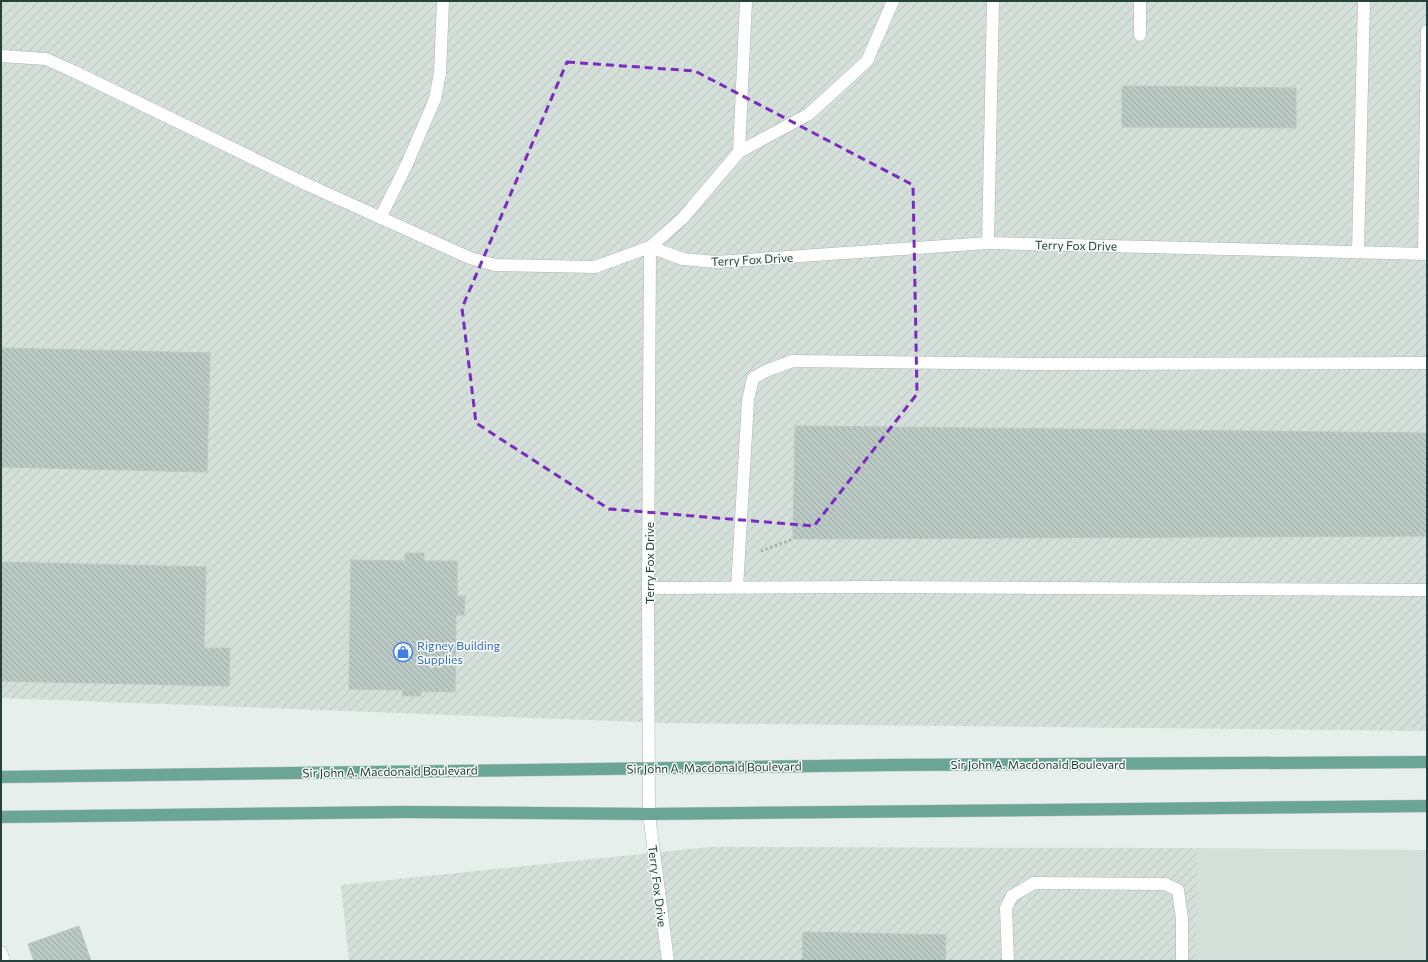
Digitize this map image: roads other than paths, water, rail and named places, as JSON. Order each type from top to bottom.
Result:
[{"type":"main road","name":"Sir John A. Macdonald Boulevard","points":[[1,777],[890,765],[1427,762]]},
{"type":"main road","points":[[1,817],[404,812],[649,814],[1427,806]]},
{"type":"street","points":[[380,218],[407,164],[435,99],[440,73],[442,1]]},
{"type":"street","points":[[738,152],[746,1]]},
{"type":"street","points":[[1,56],[46,59],[308,185],[470,258],[495,265],[595,267],[650,247],[684,218],[738,152],[809,114],[867,61],[893,1]]},
{"type":"street","points":[[988,243],[993,1]]},
{"type":"street","points":[[1140,1],[1140,35]]},
{"type":"street","points":[[1358,252],[1364,1]]},
{"type":"street","points":[[1425,254],[1427,31]]},
{"type":"street","name":"Terry Fox Drive","points":[[668,961],[649,814],[648,588],[650,247],[683,259],[716,262],[988,243],[1425,254]]},
{"type":"street","points":[[737,588],[748,400],[753,378],[768,370],[793,361],[1038,364],[1427,363]]},
{"type":"street","points":[[648,588],[881,587],[1427,590]]},
{"type":"street","points":[[1008,961],[1006,908],[1012,896],[1034,884],[1134,883],[1165,884],[1178,890],[1182,919],[1182,961]]},
{"type":"street","points":[[1,952],[4,961]]},
{"type":"place","name":"Rigney Building Supplies","points":[[403,652]]}]
